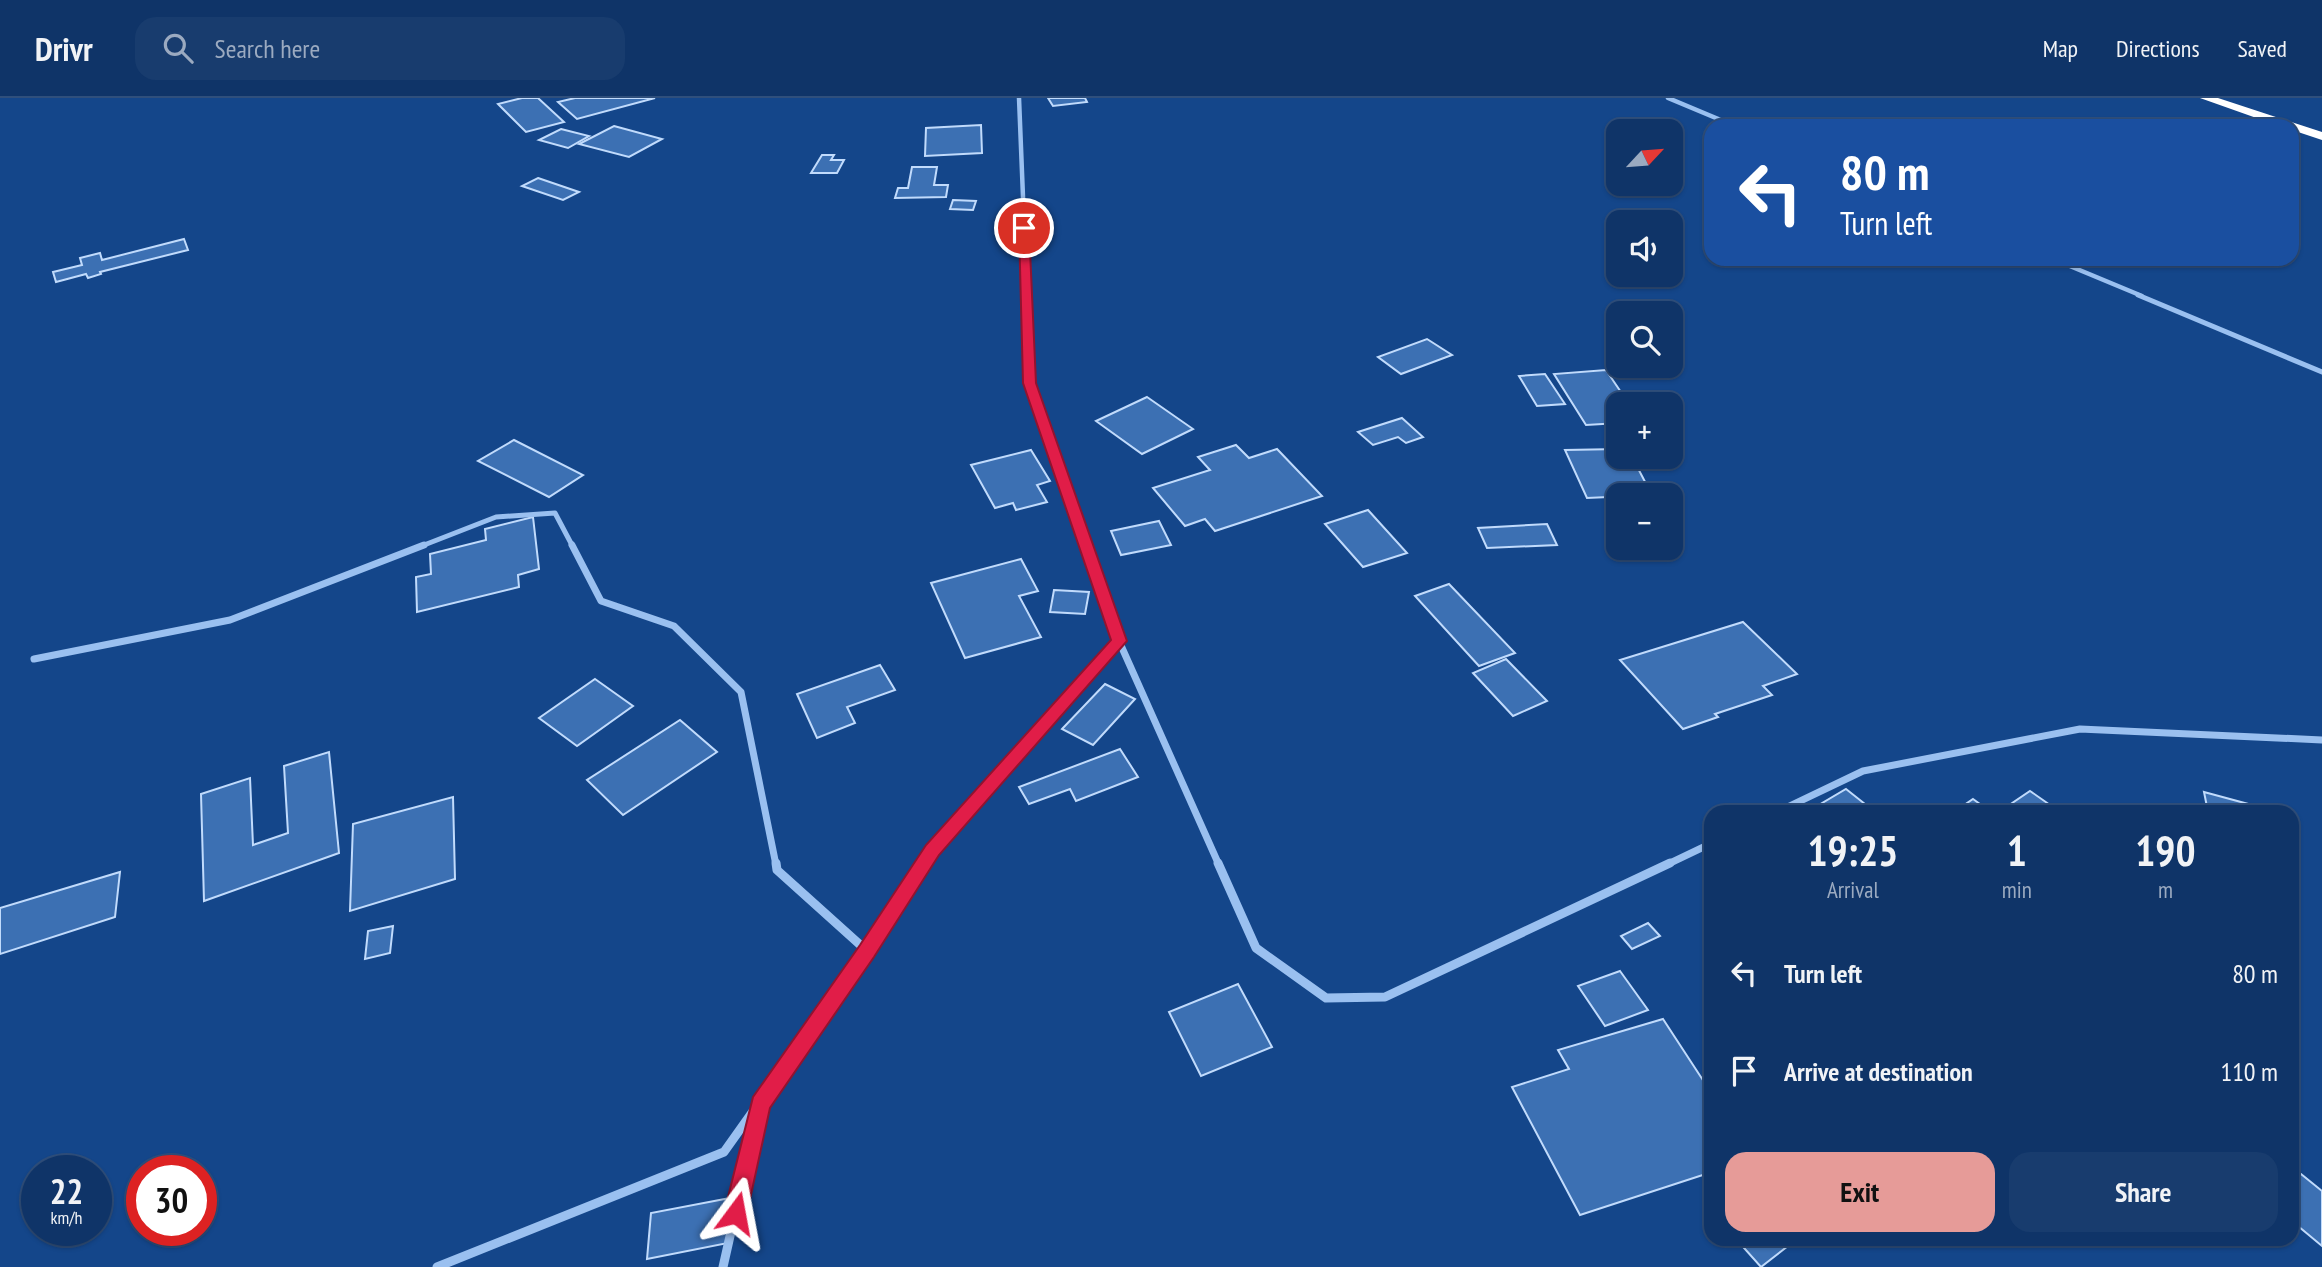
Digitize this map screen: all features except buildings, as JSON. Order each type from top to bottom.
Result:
[{"type":"highway","points":[[2206,98],[2272,119]]},
{"type":"highway","points":[[2299,128],[2322,135]]},
{"type":"street","points":[[1019,98],[1030,383],[1119,641],[1256,947],[1326,998],[1385,997],[1704,847]]},
{"type":"street","points":[[1668,98],[1718,119]]},
{"type":"street","points":[[2070,266],[2322,372]]},
{"type":"street","points":[[34,659],[230,620],[496,517],[555,513],[601,601],[674,626],[741,692],[777,870],[867,951]]},
{"type":"street","points":[[437,1267],[724,1152],[867,951],[932,850],[1119,641]]},
{"type":"street","points":[[1792,805],[1863,771],[2080,729],[2322,740]]},
{"type":"street","points":[[723,1267],[760,1104]]},
{"type":"route","points":[[736,1213],[760,1104],[867,951],[932,850],[1119,641],[1030,383],[1024,228]]}]
